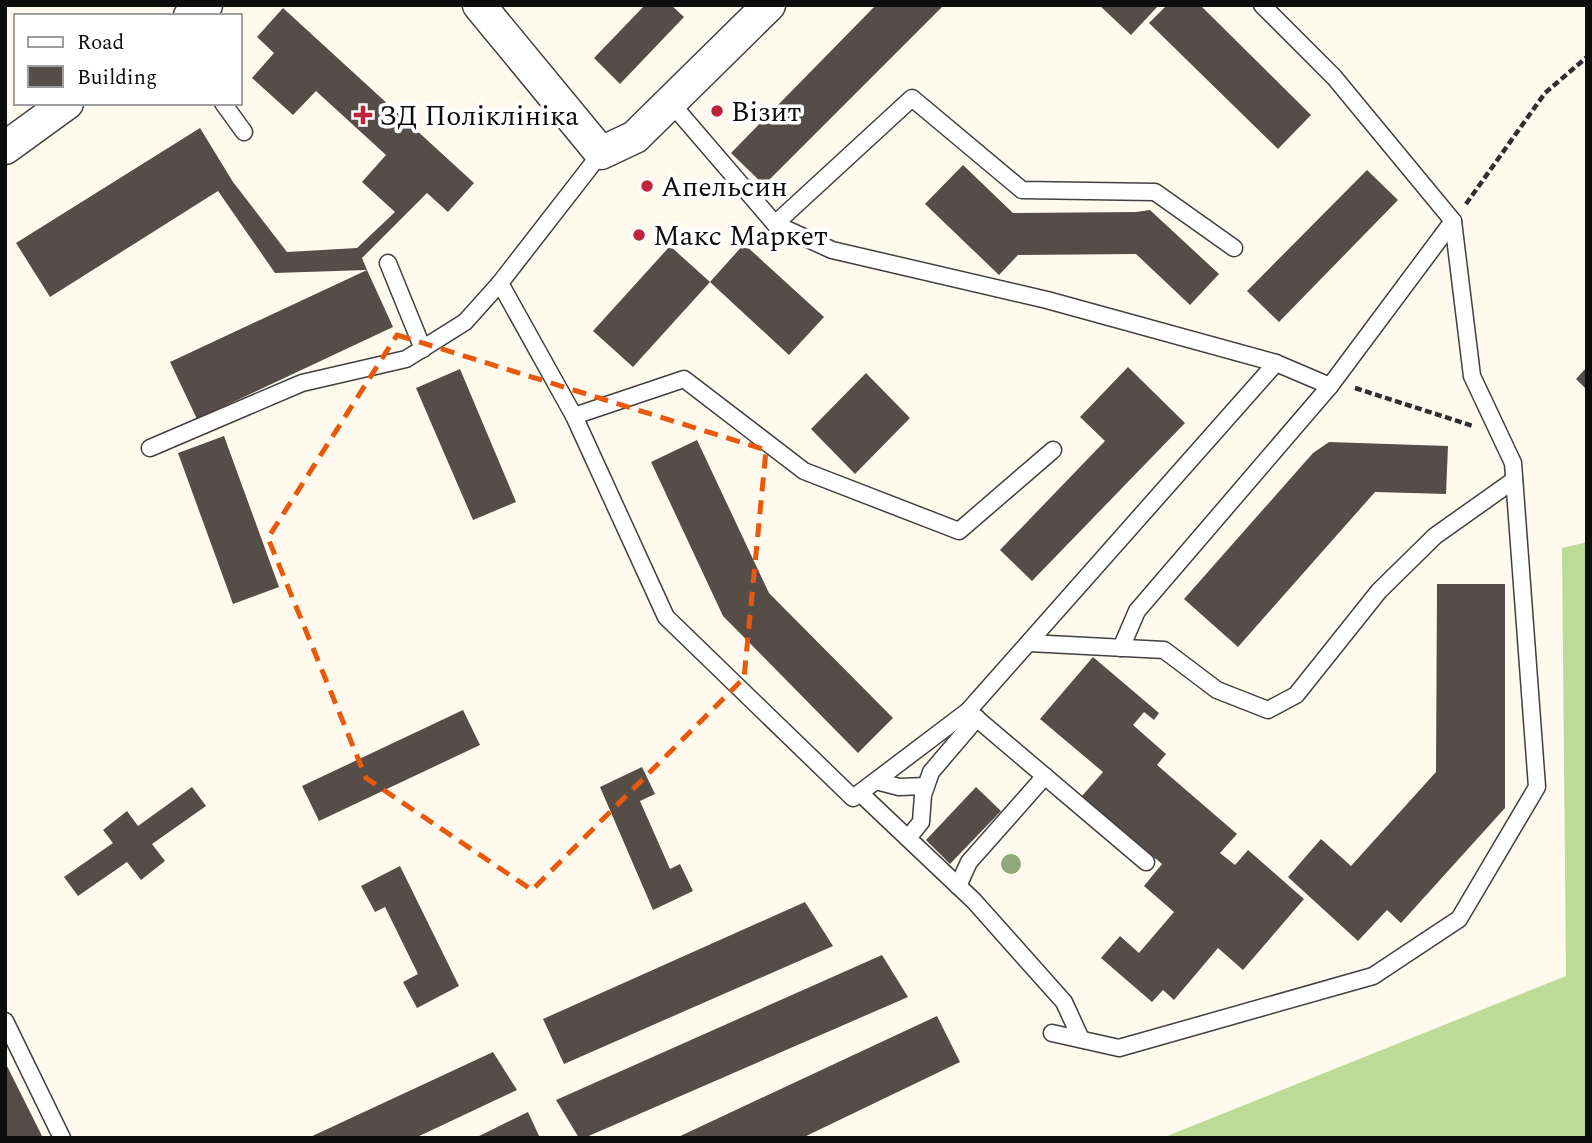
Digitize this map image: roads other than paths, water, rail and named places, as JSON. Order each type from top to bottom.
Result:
[{"type":"street","points":[[480,5],[601,153],[635,137],[769,5]]},
{"type":"street","points":[[5,148],[64,105]]},
{"type":"lane","points":[[1052,1033],[1119,1048],[1373,976],[1459,919],[1537,787],[1513,463],[1472,376],[1453,221],[1334,77],[1262,5]]},
{"type":"lane","points":[[775,224],[912,98],[1022,190],[1155,192],[1234,248]]},
{"type":"lane","points":[[671,103],[775,224],[832,250],[1047,299],[1276,363],[1330,386]]},
{"type":"lane","points":[[224,105],[244,132]]},
{"type":"lane","points":[[150,448],[302,383],[406,359],[465,322],[500,283],[601,153]]},
{"type":"lane","points":[[1121,648],[1137,611],[1330,386],[1453,221]]},
{"type":"lane","points":[[388,263],[423,349]]},
{"type":"lane","points":[[500,283],[574,416],[666,617],[853,798],[973,714]]},
{"type":"lane","points":[[908,838],[921,822],[926,786],[931,772],[973,714],[1029,643],[1276,363]]},
{"type":"lane","points":[[574,416],[684,379],[804,471],[959,531],[1053,450]]},
{"type":"lane","points":[[1029,643],[1164,650],[1217,690],[1268,710],[1296,695],[1379,591],[1434,536],[1514,480]]},
{"type":"lane","points":[[973,714],[1146,862]]},
{"type":"lane","points":[[958,886],[968,862],[1045,776]]},
{"type":"lane","points":[[876,781],[899,787],[926,786]]},
{"type":"lane","points":[[860,793],[958,886],[1064,1002],[1081,1039]]},
{"type":"lane","points":[[5,1021],[62,1138]]},
{"type":"place","name":"Візит","points":[[717,111]]},
{"type":"place","name":"ЗД Поліклініка","points":[[363,115]]},
{"type":"place","name":"Апельсин","points":[[647,186]]},
{"type":"place","name":"Макс Маркет","points":[[639,235]]}]
